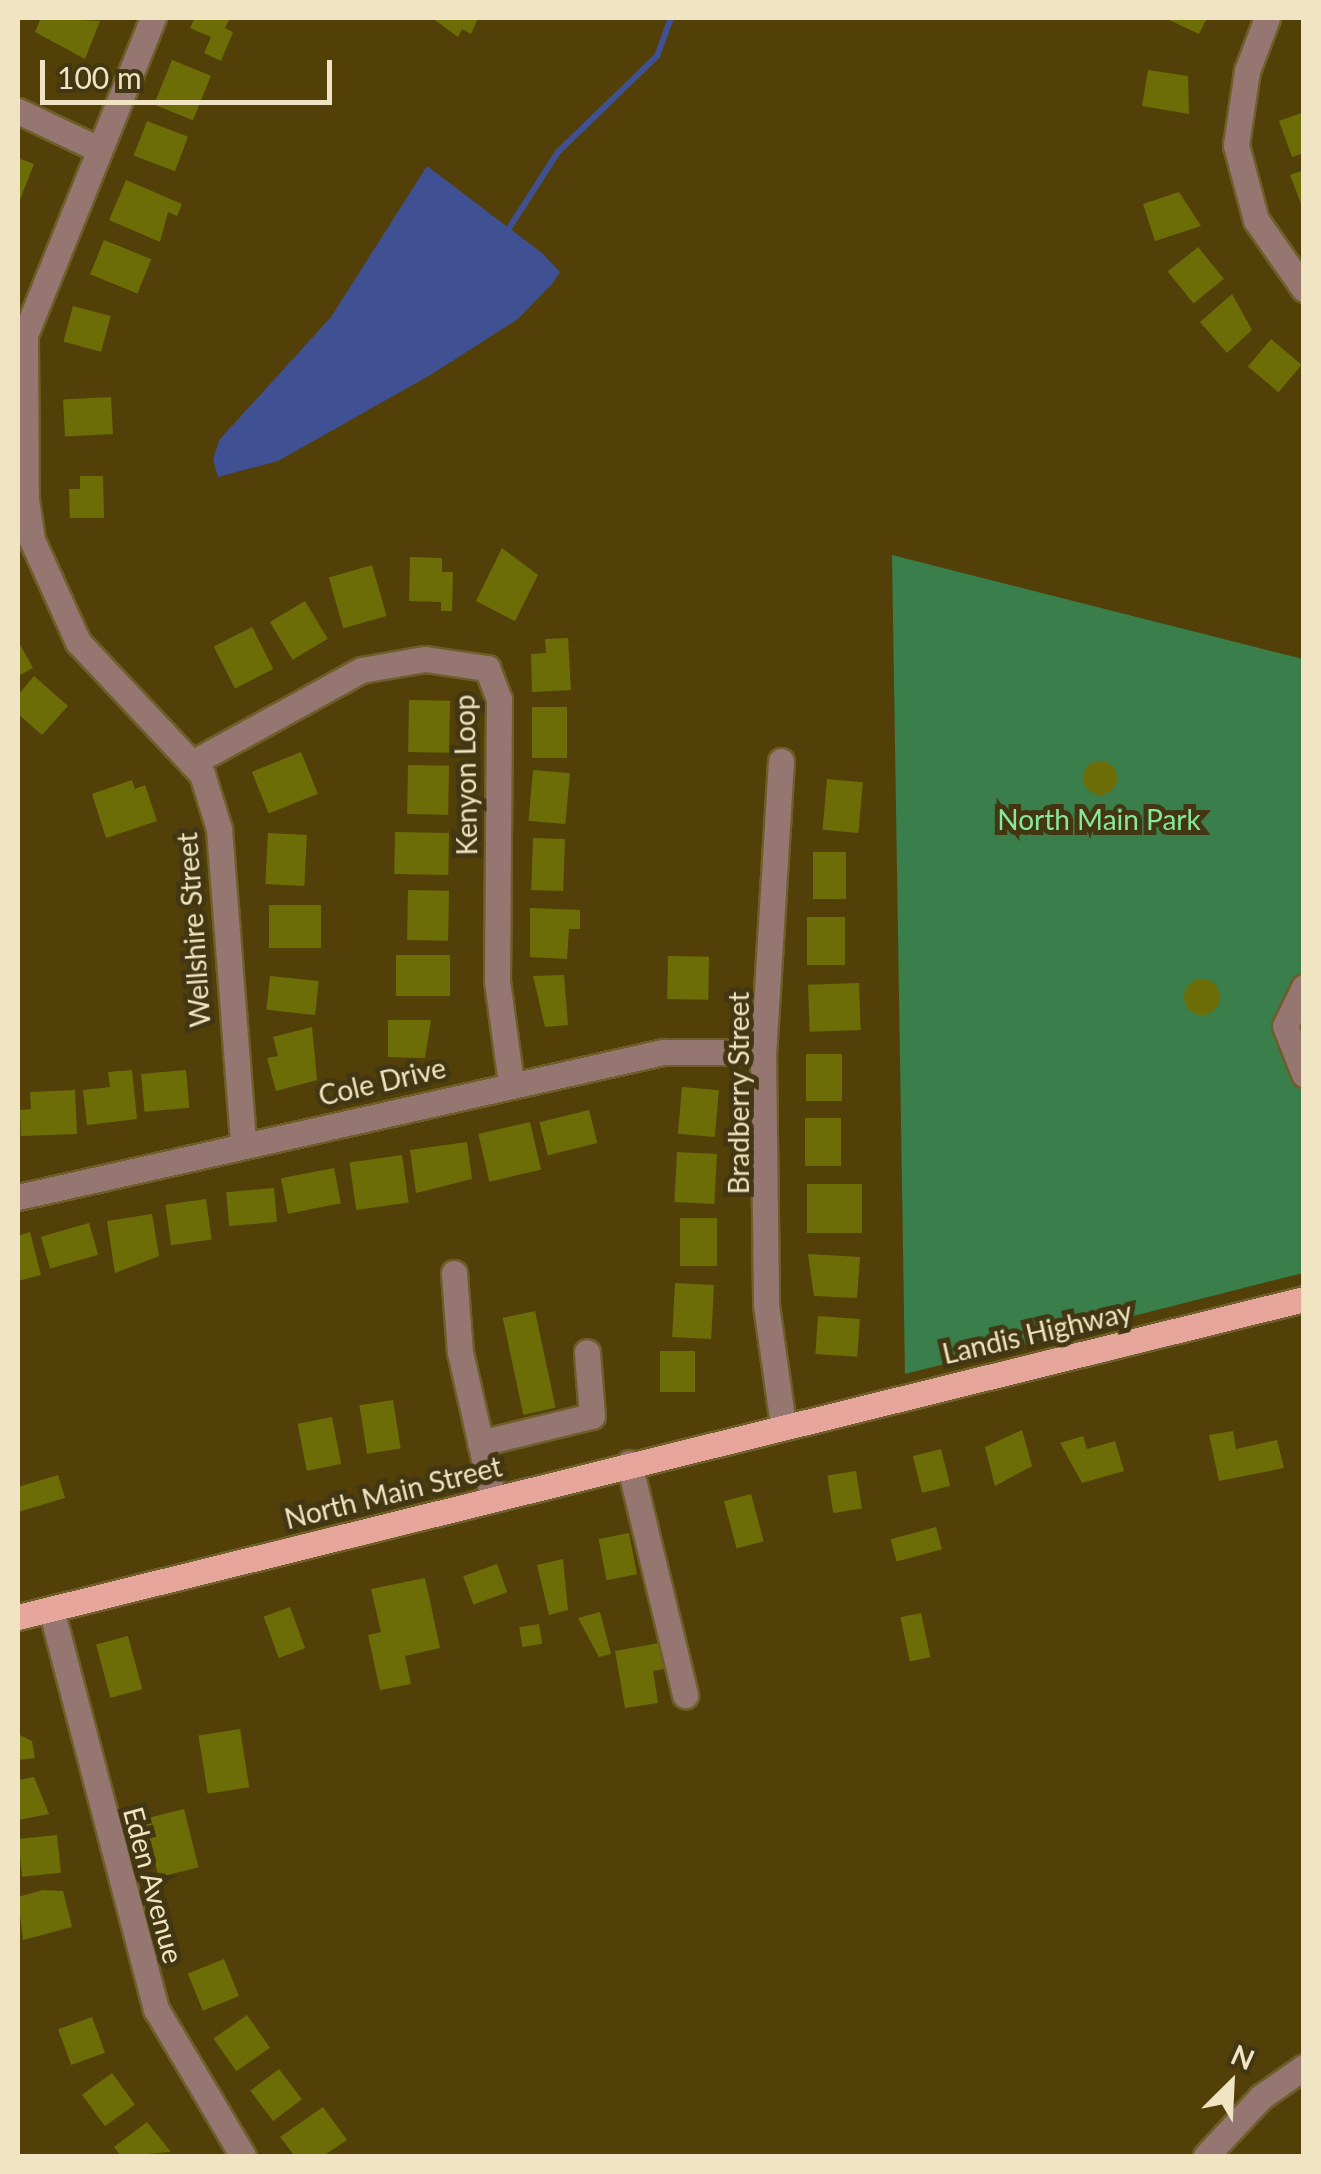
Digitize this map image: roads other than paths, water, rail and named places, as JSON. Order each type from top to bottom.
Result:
[{"type":"main road","name":"Landis Highway","points":[[784,1424],[1304,1299]]},
{"type":"main road","name":"North Main Street","points":[[18,1617],[784,1424]]},
{"type":"street","name":"Wellshire Street","points":[[152,18],[96,148],[25,335],[32,540],[78,642],[192,763],[219,829],[243,1144]]},
{"type":"street","points":[[1267,18],[1247,71],[1236,144],[1256,220],[1285,274],[1304,290]]},
{"type":"street","points":[[18,112],[96,148]]},
{"type":"street","name":"Kenyon Loop","points":[[192,763],[362,670],[425,659],[487,668],[499,699],[496,981],[512,1082]]},
{"type":"street","name":"Bradberry Street","points":[[781,761],[764,1052],[766,1306],[784,1424]]},
{"type":"street","points":[[1304,987],[1285,1026],[1304,1074]]},
{"type":"street","name":"Cole Drive","points":[[18,1198],[512,1082],[663,1052],[764,1052]]},
{"type":"street","points":[[454,1273],[480,1443],[493,1498]]},
{"type":"street","points":[[480,1443],[592,1416],[586,1352]]},
{"type":"street","points":[[628,1463],[686,1695]]},
{"type":"street","name":"Eden Avenue","points":[[50,1609],[156,2009],[243,2156]]},
{"type":"street","points":[[1206,2156],[1262,2097],[1304,2067]]},
{"type":"water","points":[[427,166],[542,253],[560,272],[552,284],[518,319],[432,374],[278,461],[218,477],[213,459],[220,439],[331,317]]},
{"type":"waterway","points":[[506,233],[558,152],[657,56],[671,18]]},
{"type":"park label","name":"North Main Park","points":[[1099,819]]}]
